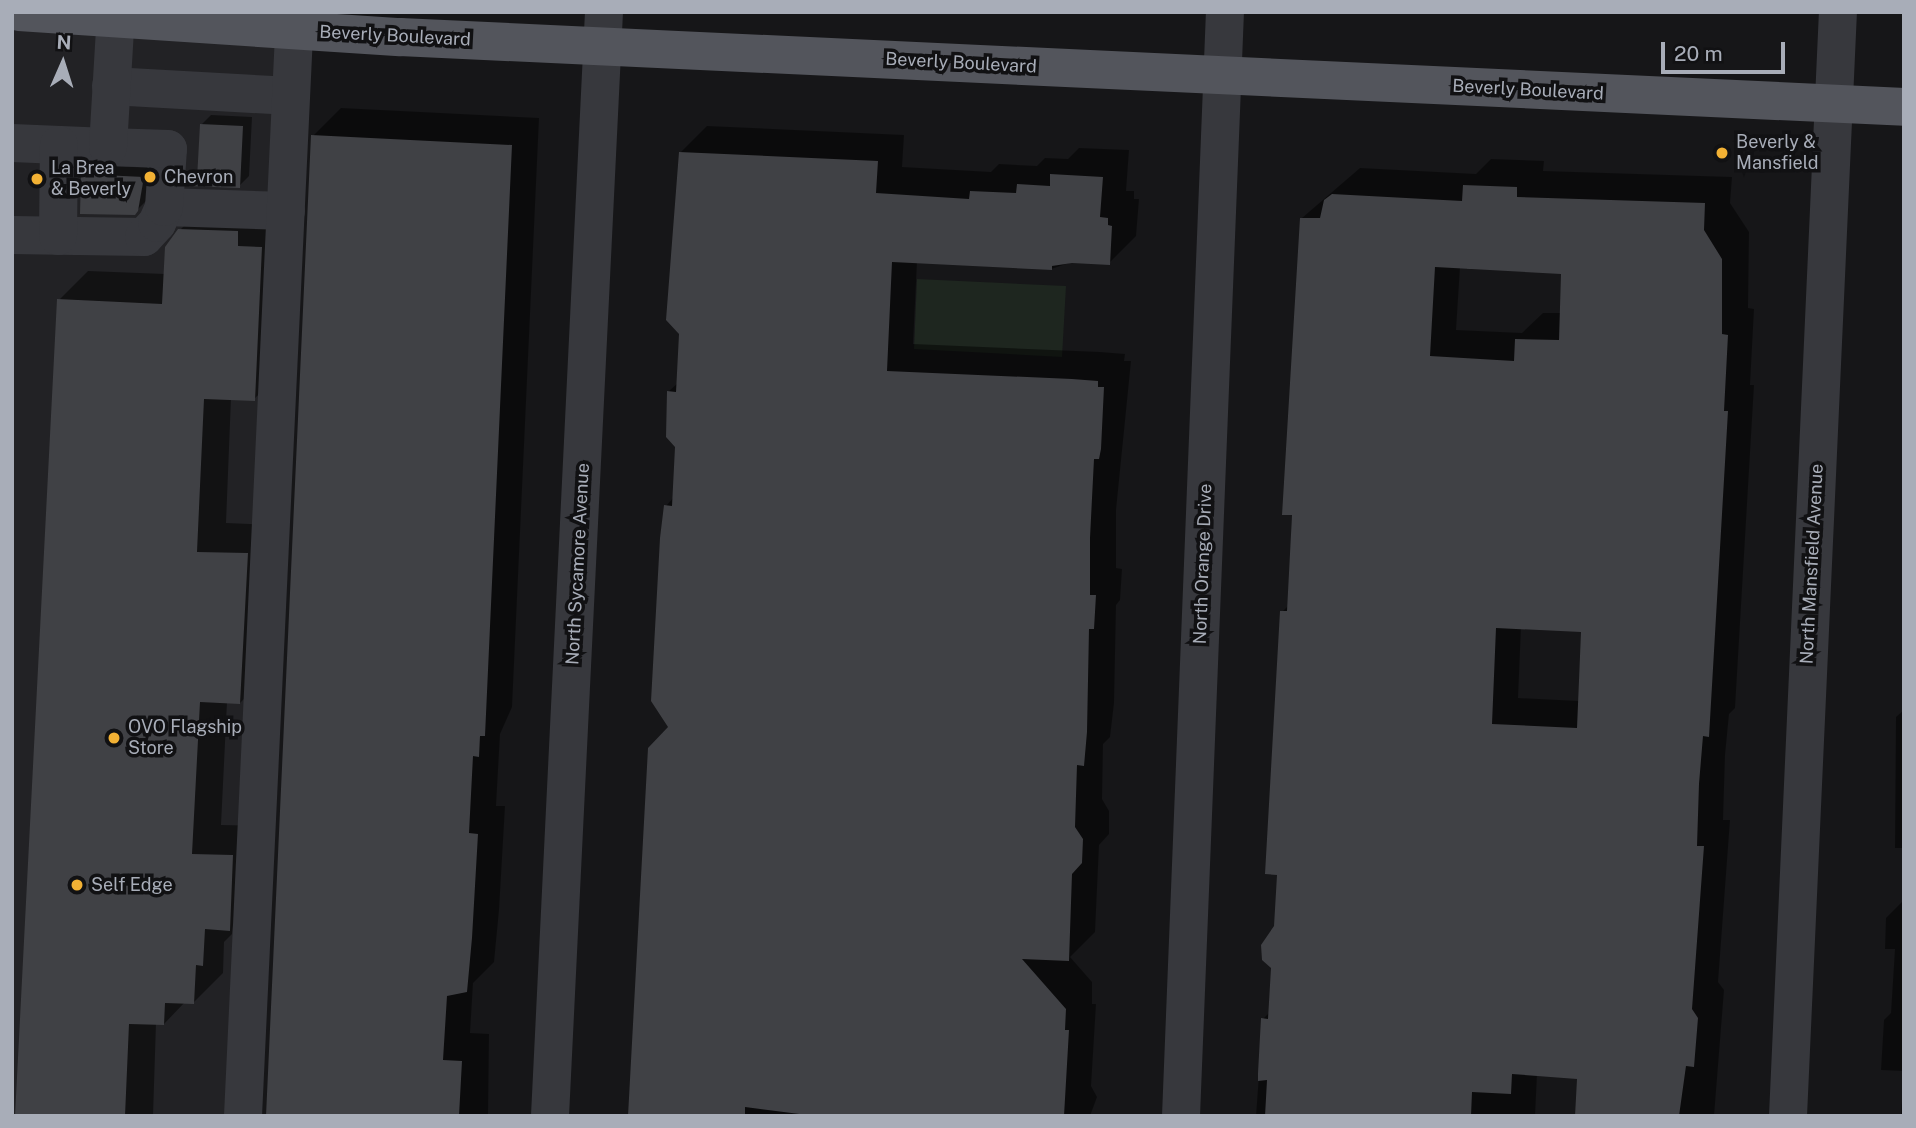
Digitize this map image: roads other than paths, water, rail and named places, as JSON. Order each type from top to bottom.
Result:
[{"type":"main road","name":"Beverly Boulevard","points":[[19,12],[603,29],[1221,75],[1904,107]]},
{"type":"street","name":"North Orange Drive","points":[[1181,1116],[1225,12]]},
{"type":"street","name":"North Mansfield Avenue","points":[[1788,1116],[1838,12]]},
{"type":"street","points":[[108,147],[115,16]]},
{"type":"street","points":[[243,1116],[295,22]]},
{"type":"street","name":"North Sycamore Avenue","points":[[550,1116],[603,29]]},
{"type":"street","points":[[111,86],[291,96]]},
{"type":"street","points":[[12,143],[169,149],[164,207],[144,237],[12,235]]},
{"type":"street","points":[[58,236],[59,145]]},
{"type":"street","points":[[164,207],[286,211]]},
{"type":"place","name":"Beverly & Mansfield","points":[[1722,153]]},
{"type":"place","name":"Chevron","points":[[150,177]]},
{"type":"place","name":"La Brea & Beverly","points":[[37,179]]},
{"type":"place","name":"OVO Flagship Store","points":[[114,738]]},
{"type":"place","name":"Self Edge","points":[[77,885]]}]
